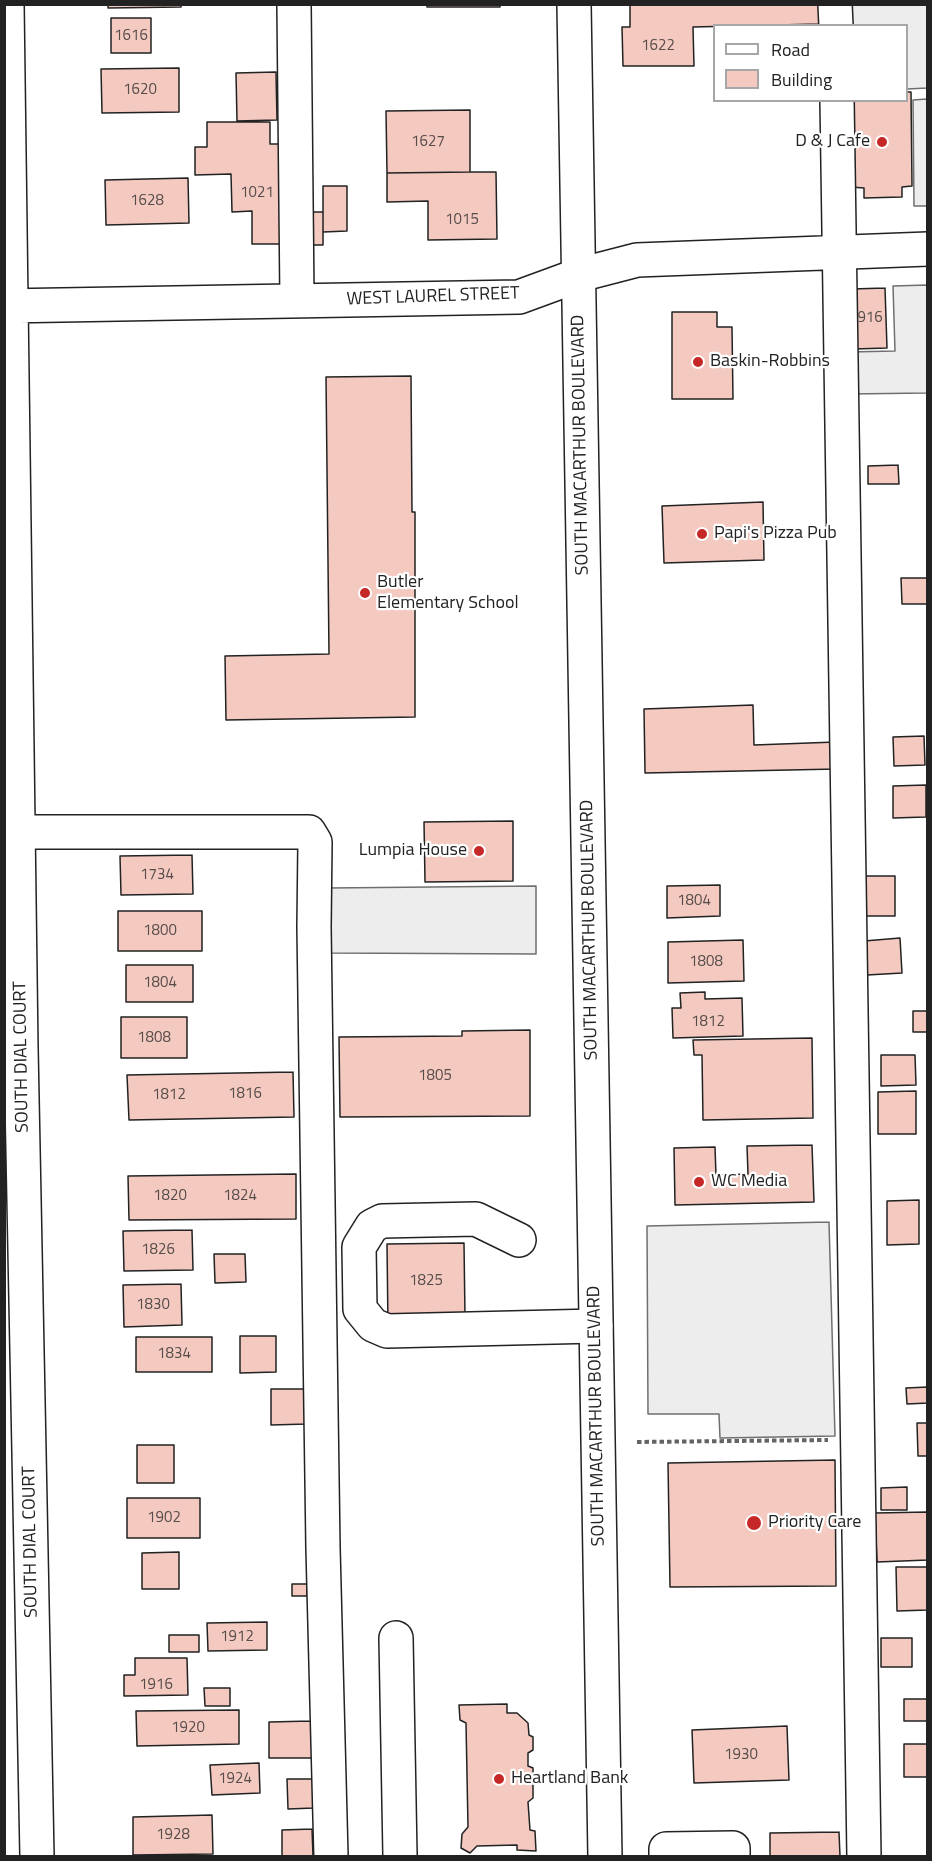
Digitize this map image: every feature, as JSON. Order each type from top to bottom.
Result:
[{"type":"street","name":"SOUTH DIAL COURT","points":[[7,4],[8,306],[37,1857]]},
{"type":"street","points":[[294,4],[297,300]]},
{"type":"street","name":"SOUTH MACARTHUR BOULEVARD","points":[[574,4],[605,1857]]},
{"type":"street","points":[[836,4],[836,24]]},
{"type":"street","points":[[837,102],[864,1857]]},
{"type":"street","name":"WEST LAUREL STREET","points":[[8,306],[519,297],[579,275],[637,260],[927,249]]},
{"type":"street","points":[[19,832],[309,832],[315,842],[323,1548],[330,1857]]},
{"type":"street","points":[[519,1240],[476,1219],[382,1221],[372,1226],[359,1247],[360,1308],[365,1318],[373,1325],[387,1331],[596,1326]]},
{"type":"street","points":[[396,1638],[400,1857]]},
{"type":"street","points":[[666,1857],[666,1849],[733,1848],[733,1857]]},
{"type":"path","points":[[637,1442],[829,1440]]},
{"type":"shaded area","points":[[847,5],[927,5],[927,88],[908,89],[908,24],[848,24]]},
{"type":"shaded area","points":[[927,99],[927,206],[914,206],[913,100]]},
{"type":"shaded area","points":[[927,285],[927,393],[849,394],[849,352],[895,351],[893,286]]},
{"type":"shaded area","points":[[536,886],[536,954],[329,953],[328,888]]},
{"type":"shaded area","points":[[829,1222],[835,1436],[720,1438],[719,1414],[648,1414],[647,1226]]},
{"type":"building","points":[[108,4],[181,4],[181,7],[108,8]]},
{"type":"building","points":[[427,4],[500,4],[500,7],[427,7]]},
{"type":"building","points":[[630,4],[819,4],[819,24],[713,24],[713,27],[693,27],[694,66],[623,66],[622,27],[630,27]]},
{"type":"building","points":[[111,18],[151,18],[151,53],[111,53]]},
{"type":"building","points":[[179,68],[179,112],[102,113],[101,69]]},
{"type":"building","points":[[276,72],[277,120],[237,121],[236,73]]},
{"type":"building","points":[[908,92],[911,92],[912,186],[902,187],[902,197],[864,198],[864,188],[851,187],[849,102],[908,102]]},
{"type":"building","points":[[470,110],[470,172],[387,173],[386,111]]},
{"type":"building","points":[[207,122],[270,122],[270,144],[282,144],[283,244],[252,244],[252,211],[232,212],[231,174],[195,175],[195,147],[207,147]]},
{"type":"building","points":[[496,172],[497,239],[428,240],[428,201],[387,202],[387,173]]},
{"type":"building","points":[[188,178],[189,223],[106,225],[105,180]]},
{"type":"building","points":[[323,186],[347,186],[347,231],[323,232]]},
{"type":"building","points":[[305,212],[323,212],[323,245],[305,245]]},
{"type":"building","points":[[885,288],[887,348],[854,349],[852,289]]},
{"type":"building","points":[[672,312],[717,312],[717,327],[732,327],[733,399],[672,399]]},
{"type":"building","points":[[411,376],[412,512],[415,512],[415,717],[226,720],[225,656],[329,654],[326,377]]},
{"type":"building","points":[[898,465],[899,484],[868,484],[868,466]]},
{"type":"building","points":[[763,502],[764,560],[664,563],[662,506]]},
{"type":"building","points":[[901,578],[928,578],[928,604],[902,604]]},
{"type":"building","points":[[753,705],[754,745],[836,742],[837,769],[645,773],[644,709]]},
{"type":"building","points":[[924,736],[925,765],[894,766],[893,737]]},
{"type":"building","points":[[926,785],[926,817],[893,818],[893,786]]},
{"type":"building","points":[[513,821],[513,881],[425,882],[424,822]]},
{"type":"building","points":[[192,855],[193,894],[121,895],[120,856]]},
{"type":"building","points":[[858,876],[895,876],[895,916],[858,916]]},
{"type":"building","points":[[720,885],[720,916],[667,918],[667,886]]},
{"type":"building","points":[[118,911],[202,911],[202,951],[118,951]]},
{"type":"building","points":[[900,938],[902,973],[867,975],[864,941]]},
{"type":"building","points":[[743,940],[744,981],[668,983],[668,942]]},
{"type":"building","points":[[126,965],[193,965],[193,1002],[126,1002]]},
{"type":"building","points":[[705,992],[705,999],[742,998],[743,1036],[673,1038],[672,1008],[681,1008],[680,993]]},
{"type":"building","points":[[913,1011],[928,1011],[928,1032],[913,1032]]},
{"type":"building","points":[[121,1017],[187,1017],[187,1058],[121,1058]]},
{"type":"building","points":[[530,1030],[530,1116],[340,1117],[339,1037],[462,1036],[462,1031]]},
{"type":"building","points":[[812,1038],[813,1118],[703,1120],[702,1055],[694,1055],[693,1040]]},
{"type":"building","points":[[881,1055],[915,1055],[916,1085],[881,1086]]},
{"type":"building","points":[[293,1072],[294,1117],[129,1120],[127,1075]]},
{"type":"building","points":[[916,1091],[916,1134],[878,1134],[878,1092]]},
{"type":"building","points":[[812,1145],[814,1202],[675,1205],[674,1148],[715,1147],[716,1175],[748,1174],[747,1146]]},
{"type":"building","points":[[296,1174],[296,1219],[129,1220],[128,1176]]},
{"type":"building","points":[[919,1200],[919,1244],[887,1245],[887,1201]]},
{"type":"building","points":[[192,1230],[193,1270],[124,1271],[123,1231]]},
{"type":"building","points":[[464,1243],[465,1317],[388,1327],[387,1244]]},
{"type":"building","points":[[214,1254],[245,1254],[246,1282],[215,1283]]},
{"type":"building","points":[[181,1284],[182,1325],[124,1327],[123,1285]]},
{"type":"building","points":[[240,1336],[276,1336],[276,1372],[240,1373]]},
{"type":"building","points":[[136,1337],[212,1337],[212,1372],[136,1372]]},
{"type":"building","points":[[928,1387],[928,1403],[907,1404],[906,1388]]},
{"type":"building","points":[[271,1389],[307,1389],[307,1424],[271,1425]]},
{"type":"building","points":[[917,1423],[928,1423],[928,1456],[918,1456]]},
{"type":"building","points":[[137,1445],[174,1445],[174,1483],[137,1483]]},
{"type":"building","points":[[835,1460],[836,1586],[670,1587],[668,1463]]},
{"type":"building","points":[[907,1487],[907,1510],[881,1510],[881,1488]]},
{"type":"building","points":[[127,1498],[200,1498],[200,1538],[127,1538]]},
{"type":"building","points":[[928,1512],[928,1560],[877,1562],[875,1513]]},
{"type":"building","points":[[179,1552],[179,1589],[142,1589],[142,1553]]},
{"type":"building","points":[[896,1567],[928,1567],[928,1610],[897,1611]]},
{"type":"building","points":[[292,1584],[307,1584],[307,1596],[292,1596]]},
{"type":"building","points":[[267,1622],[267,1650],[208,1651],[207,1623]]},
{"type":"building","points":[[169,1635],[199,1635],[199,1652],[169,1652]]},
{"type":"building","points":[[881,1638],[912,1638],[912,1667],[881,1667]]},
{"type":"building","points":[[135,1658],[187,1658],[188,1695],[124,1696],[124,1675],[135,1675]]},
{"type":"building","points":[[204,1688],[230,1688],[230,1706],[205,1706]]},
{"type":"building","points":[[904,1699],[928,1699],[928,1721],[904,1721]]},
{"type":"building","points":[[507,1704],[507,1713],[517,1713],[528,1723],[529,1735],[533,1737],[533,1750],[528,1753],[528,1766],[533,1768],[533,1798],[528,1802],[530,1830],[535,1831],[536,1851],[517,1850],[517,1845],[477,1846],[470,1853],[461,1848],[462,1834],[468,1827],[466,1723],[460,1720],[459,1705]]},
{"type":"building","points":[[239,1710],[239,1744],[137,1746],[136,1711]]},
{"type":"building","points":[[311,1721],[312,1758],[269,1758],[269,1722]]},
{"type":"building","points":[[787,1726],[789,1780],[694,1783],[692,1730]]},
{"type":"building","points":[[904,1744],[928,1744],[928,1777],[904,1777]]},
{"type":"building","points":[[259,1763],[260,1793],[212,1795],[210,1765]]},
{"type":"building","points":[[287,1779],[314,1779],[314,1808],[288,1809]]},
{"type":"building","points":[[212,1815],[213,1854],[133,1855],[133,1817]]},
{"type":"building","points":[[312,1829],[313,1856],[282,1856],[282,1830]]},
{"type":"building","points":[[839,1832],[840,1856],[770,1856],[770,1833]]},
{"type":"place","name":"D & J Cafe","points":[[882,142]]},
{"type":"place","name":"Baskin-Robbins","points":[[698,362]]},
{"type":"place","name":"Papi's Pizza Pub","points":[[702,534]]},
{"type":"place","name":"Butler Elementary School","points":[[365,593]]},
{"type":"place","name":"Lumpia House","points":[[479,851]]},
{"type":"place","name":"WC Media","points":[[699,1182]]},
{"type":"place","name":"Priority Care","points":[[754,1523]]},
{"type":"place","name":"Heartland Bank","points":[[499,1779]]}]
